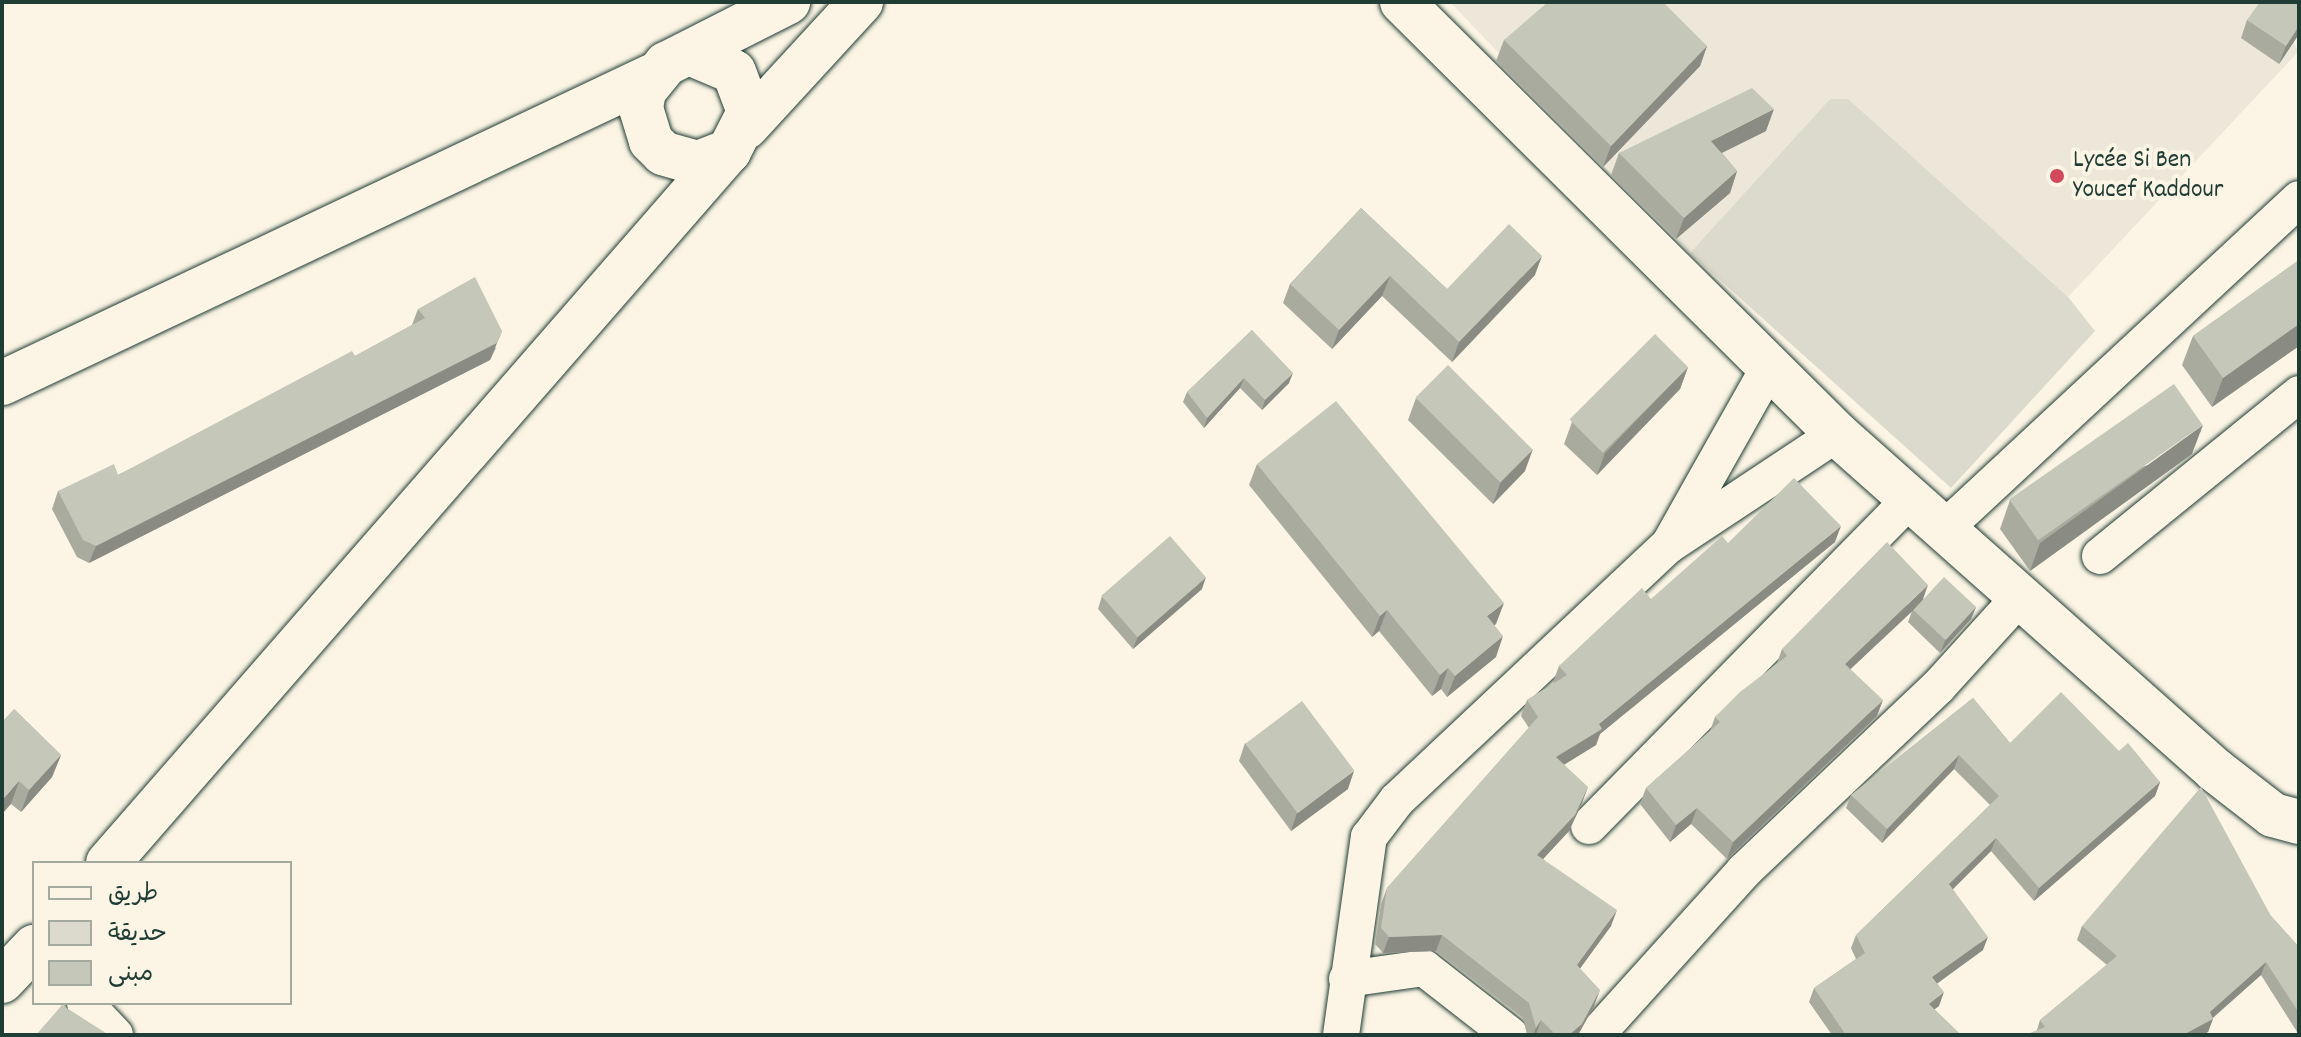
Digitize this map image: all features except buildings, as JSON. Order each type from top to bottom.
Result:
[{"type":"street","points":[[2,383],[652,76],[788,2]]},
{"type":"street","points":[[110,861],[861,2]]},
{"type":"street","points":[[1402,2],[1768,369],[1837,434],[2018,599],[2215,770],[2273,815],[2299,822]]},
{"type":"street","points":[[694,55],[722,62],[743,84],[738,139]]},
{"type":"street","points":[[652,76],[641,108],[663,153],[697,163],[738,139]]},
{"type":"street","points":[[1943,530],[2299,199]]},
{"type":"street","points":[[1669,545],[1768,369]]},
{"type":"street","points":[[2100,556],[2299,394]]},
{"type":"street","points":[[1341,1035],[1369,837],[1397,800],[1669,545],[1837,434]]},
{"type":"street","points":[[1589,826],[1910,499]]},
{"type":"street","points":[[1596,1035],[1744,871],[1938,687],[2018,599]]},
{"type":"street","points":[[2,981],[32,950]]},
{"type":"street","points":[[1347,979],[1424,968],[1510,1035]]},
{"type":"street","points":[[87,1005],[115,1035]]},
{"type":"shaded area","name":"Lycée Si Ben Youcef Kaddour","points":[[1450,2],[2283,2],[2276,17],[2299,51],[2068,297],[1847,99],[1830,99],[1690,253]]},
{"type":"green space","points":[[1830,99],[1848,99],[2068,297],[2095,331],[1951,488],[1690,253]]},
{"type":"place","name":"Lycée Si Ben Youcef Kaddour","points":[[2057,176]]}]
